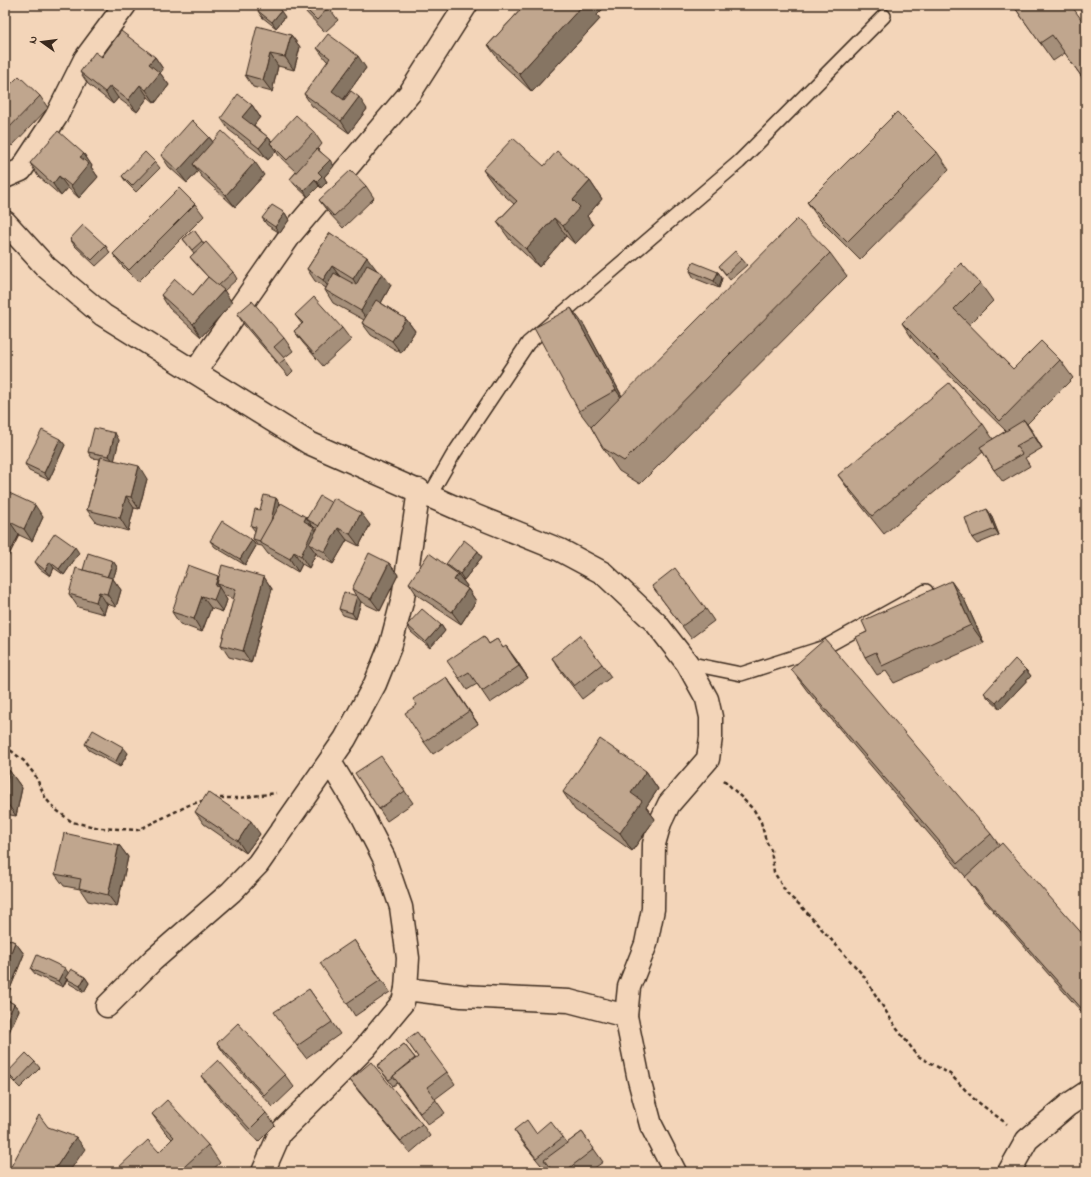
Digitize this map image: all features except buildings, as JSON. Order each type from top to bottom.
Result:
[{"type":"street","points":[[5,177],[20,170],[56,117],[85,59],[125,5]]},
{"type":"street","points":[[195,372],[291,234],[410,93],[466,5]]},
{"type":"street","points":[[5,222],[46,267],[103,315],[309,443],[560,550],[603,574],[656,623],[687,663],[707,699],[711,717],[711,737],[708,758],[669,804],[660,823],[654,844],[653,909],[646,944],[630,988],[626,1016],[639,1080],[651,1125],[676,1172]]},
{"type":"street","points":[[106,1006],[153,960],[236,886],[258,864],[330,762],[376,684],[391,644],[403,598],[424,493]]},
{"type":"street","points":[[263,1172],[280,1133],[365,1048],[402,1002],[406,989],[408,958],[401,907],[384,858],[362,815],[330,762]]},
{"type":"street","points":[[406,989],[462,996],[569,1001],[626,1016]]},
{"type":"street","points":[[1009,1172],[1027,1140],[1068,1105],[1086,1093]]},
{"type":"lane","points":[[424,493],[453,454],[528,343],[739,162],[884,16]]},
{"type":"lane","points":[[687,663],[741,674],[825,647],[926,591]]},
{"type":"path","points":[[5,636],[5,642]]},
{"type":"path","points":[[5,746],[24,761],[36,776],[46,799],[54,809],[72,822],[100,828],[138,830],[188,805],[212,798],[238,798],[312,788]]},
{"type":"path","points":[[708,758],[721,777],[754,810],[761,822],[766,841],[771,850],[774,872],[787,894],[800,905],[863,975],[897,1029],[918,1056],[950,1074],[974,1099],[1027,1140]]}]
